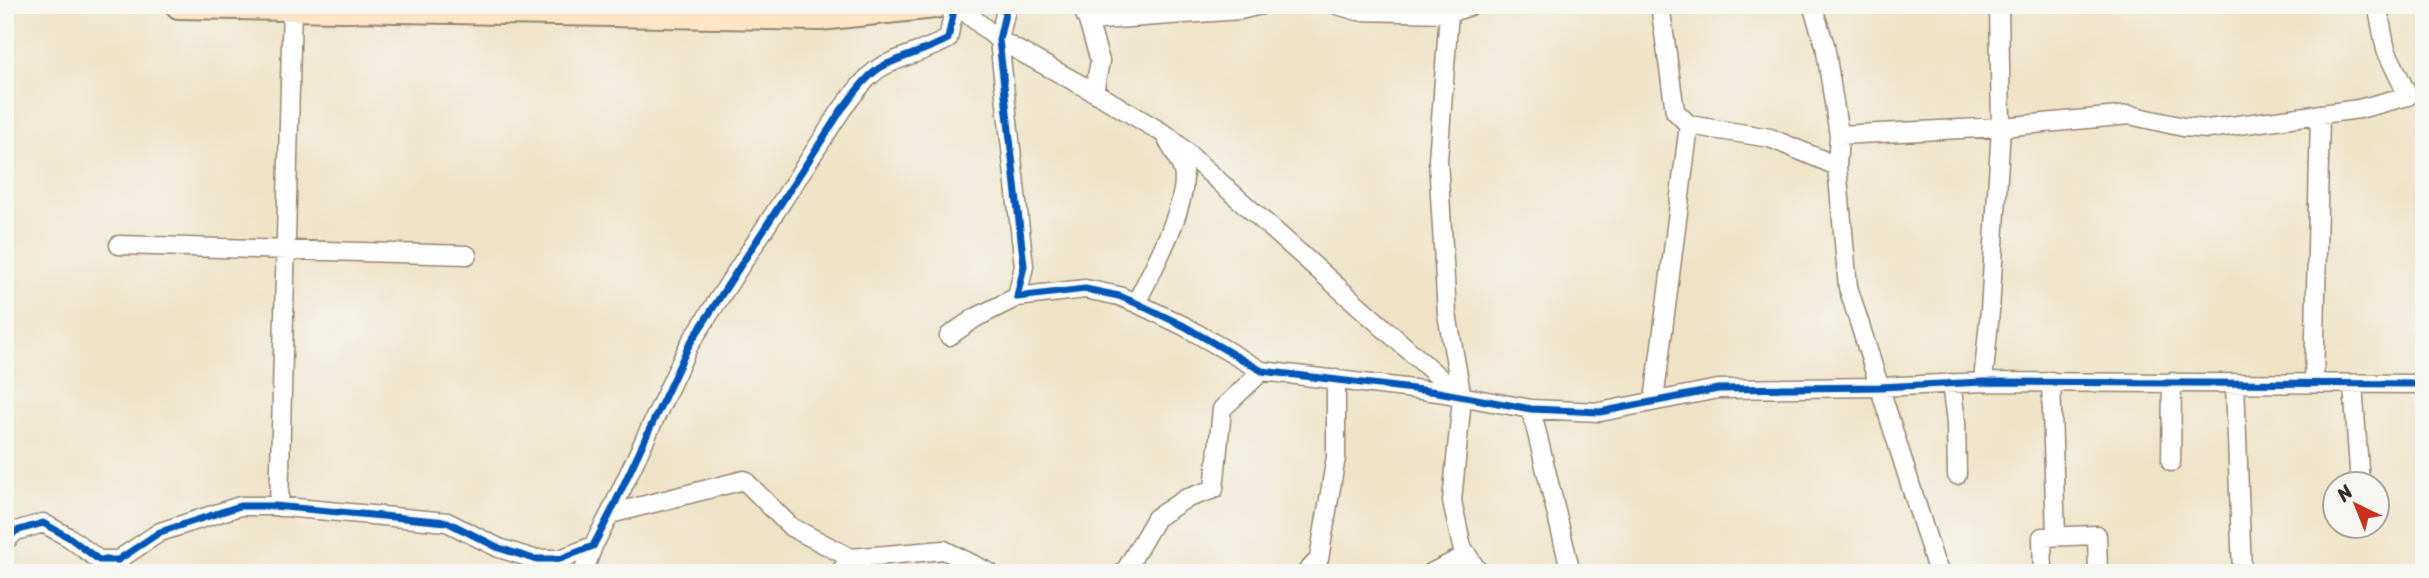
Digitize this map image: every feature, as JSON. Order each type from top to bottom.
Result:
[{"type":"street","points":[[179,5],[819,17],[934,5]]},
{"type":"street","points":[[583,573],[593,546],[689,345],[842,109],[861,86],[883,66],[948,39],[956,5],[999,40],[1165,134],[1462,398]]},
{"type":"street","points":[[1007,5],[999,40],[1024,266],[1017,297]]},
{"type":"street","points":[[1094,92],[1100,61],[1084,13],[1240,10],[1261,5]]},
{"type":"street","points":[[1337,5],[1357,10],[1449,13],[1474,5]]},
{"type":"street","points":[[1660,5],[1675,111],[1689,125],[1770,138],[1837,166]]},
{"type":"street","points":[[1812,5],[1825,45],[1839,135],[1837,166],[1848,287],[1940,573]]},
{"type":"street","points":[[1983,382],[2001,127],[1999,5]]},
{"type":"street","points":[[1839,135],[2001,127],[2130,115],[2183,127],[2208,129],[2360,109],[2416,93],[2386,50],[2377,5]]},
{"type":"street","points":[[279,507],[292,7]]},
{"type":"street","points":[[1449,13],[1438,160],[1447,314],[1462,398],[1452,501],[1462,547],[1479,573]]},
{"type":"street","points":[[2314,383],[2320,114]]},
{"type":"street","points":[[1654,401],[1689,125]]},
{"type":"street","points":[[1136,303],[1176,218],[1183,195],[1183,171],[1165,134]]},
{"type":"street","points":[[118,245],[467,254]]},
{"type":"street","points":[[948,336],[975,318],[1017,297],[1085,289],[1119,296],[1136,303],[1184,326],[1262,371],[1438,392],[1531,409],[1600,412],[1718,389],[2051,381],[2424,384]]},
{"type":"street","points":[[1124,573],[1156,518],[1185,499],[1214,489],[1222,409],[1262,371]]},
{"type":"street","points":[[1306,573],[1319,559],[1336,457],[1336,379]]},
{"type":"street","points":[[2051,381],[2056,536]]},
{"type":"street","points":[[2171,462],[2172,382]]},
{"type":"street","points":[[1951,383],[1956,422],[1957,474]]},
{"type":"street","points":[[2235,383],[2242,573]]},
{"type":"street","points":[[2353,384],[2359,470]]},
{"type":"street","points":[[1531,409],[1571,573]]},
{"type":"street","points":[[610,514],[744,480],[792,527],[851,558],[944,550],[990,573]]},
{"type":"street","points":[[5,541],[16,531],[43,523],[70,538],[99,560],[118,559],[160,532],[240,506],[447,522],[499,548],[534,559],[560,559],[593,546]]},
{"type":"street","points":[[2043,573],[2042,537],[2097,535],[2098,573]]},
{"type":"street","points":[[1431,573],[1467,555]]},
{"type":"street","points":[[839,573],[851,558]]},
{"type":"cycle path","points":[[5,541],[16,531],[43,523],[70,538],[99,560],[118,560],[160,532],[240,506],[274,506],[447,522],[499,548],[534,559],[560,559],[593,546],[689,345],[842,109],[862,84],[879,69],[948,39],[955,5]]},
{"type":"cycle path","points":[[1007,5],[999,40],[1024,266],[1017,297],[1085,289],[1119,296],[1184,326],[1262,371],[1438,392],[1531,409],[1600,412],[1718,389],[1880,387],[1983,382],[2424,384]]}]
